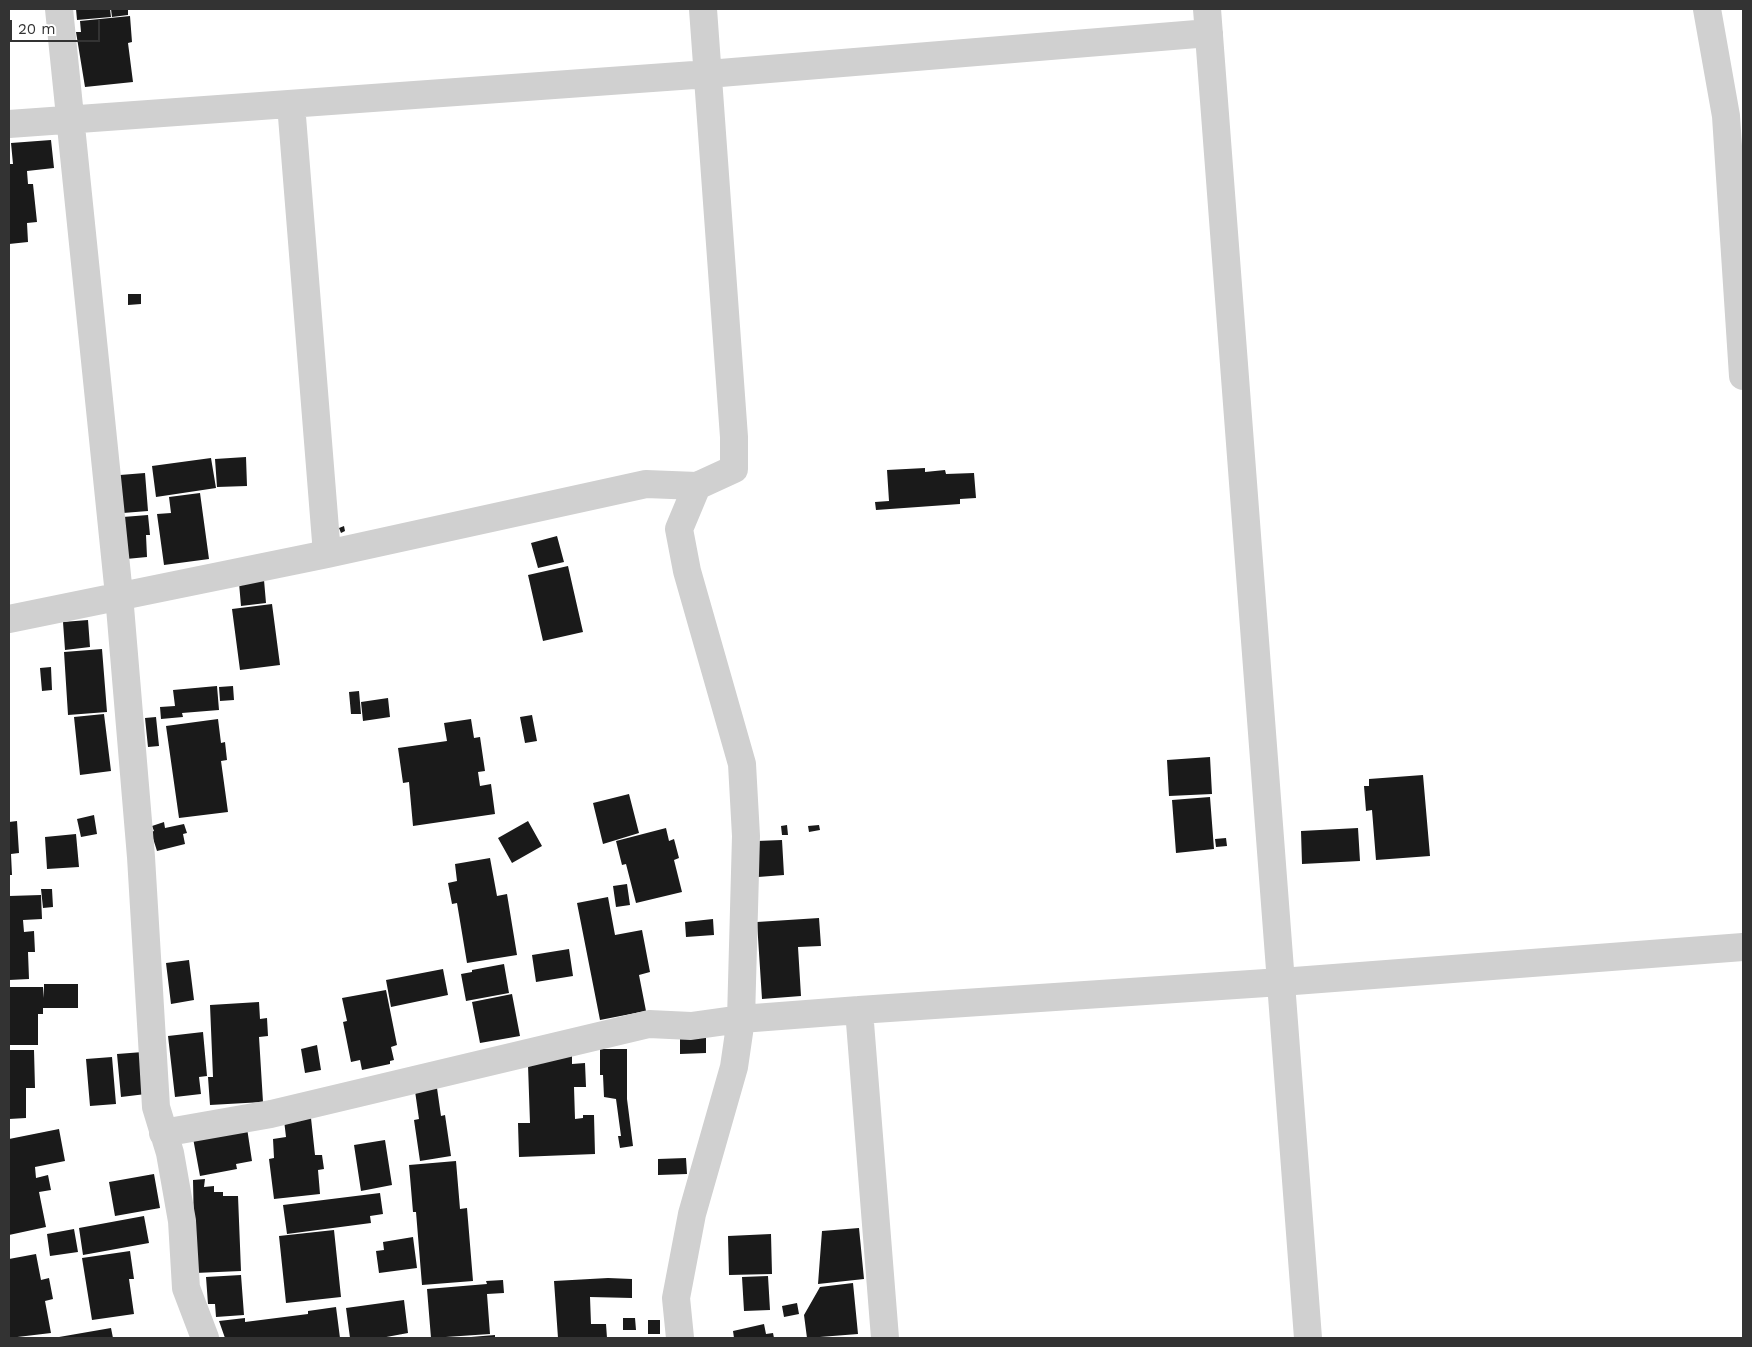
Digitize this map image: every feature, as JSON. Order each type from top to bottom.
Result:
[{"type":"street","points":[[59,9],[118,595],[141,857],[156,1107],[170,1153],[182,1221],[186,1288],[205,1338]]},
{"type":"street","points":[[9,619],[118,595],[328,554],[646,484],[697,486],[734,469],[734,437],[703,9]]},
{"type":"street","points":[[1707,9],[1726,116],[1743,376]]},
{"type":"street","points":[[9,124],[708,74],[1208,21],[1308,1338]]},
{"type":"street","points":[[291,104],[328,554]]},
{"type":"street","points":[[680,1338],[676,1298],[692,1214],[734,1067],[741,1019],[746,836],[742,764],[687,571],[679,529],[697,486]]},
{"type":"street","points":[[163,1133],[271,1114],[649,1024],[691,1026],[741,1019],[859,1010],[1281,982],[1743,947]]},
{"type":"street","points":[[859,1010],[885,1338]]},
{"type":"building","points":[[76,9],[110,9],[111,17],[77,20]]},
{"type":"building","points":[[111,9],[128,9],[128,15],[112,17]]},
{"type":"building","points":[[130,16],[132,42],[128,43],[133,82],[85,87],[76,32],[81,32],[80,21]]},
{"type":"building","points":[[51,140],[54,168],[27,171],[28,184],[33,184],[37,222],[27,223],[28,242],[9,244],[9,164],[13,164],[11,143]]},
{"type":"building","points":[[128,294],[141,294],[141,304],[128,305]]},
{"type":"building","points":[[246,457],[247,486],[217,487],[215,459]]},
{"type":"building","points":[[211,458],[216,488],[156,497],[152,466]]},
{"type":"building","points":[[925,468],[925,472],[945,470],[946,474],[974,473],[976,498],[960,499],[960,504],[876,510],[875,502],[889,501],[887,470]]},
{"type":"building","points":[[145,473],[148,511],[123,513],[120,475]]},
{"type":"building","points":[[200,493],[209,559],[164,565],[157,514],[171,513],[169,497]]},
{"type":"building","points":[[148,515],[150,535],[146,535],[147,557],[126,559],[123,517]]},
{"type":"building","points":[[344,526],[345,531],[341,533],[339,528]]},
{"type":"building","points":[[557,536],[564,562],[538,568],[531,543]]},
{"type":"building","points":[[568,566],[583,632],[543,641],[528,575]]},
{"type":"building","points":[[264,580],[266,603],[241,606],[239,583]]},
{"type":"building","points":[[272,604],[280,665],[240,670],[232,609]]},
{"type":"building","points":[[88,620],[90,647],[65,650],[63,622]]},
{"type":"building","points":[[102,649],[107,712],[68,715],[64,652]]},
{"type":"building","points":[[51,667],[52,690],[42,691],[40,668]]},
{"type":"building","points":[[217,686],[219,710],[182,713],[183,717],[161,719],[160,707],[175,706],[173,690]]},
{"type":"building","points":[[233,686],[234,700],[220,701],[219,687]]},
{"type":"building","points":[[359,691],[361,714],[351,714],[349,692]]},
{"type":"building","points":[[388,698],[390,717],[363,721],[361,702]]},
{"type":"building","points":[[104,714],[111,771],[80,775],[74,717]]},
{"type":"building","points":[[532,715],[537,741],[525,743],[520,717]]},
{"type":"building","points":[[156,717],[159,746],[148,747],[145,718]]},
{"type":"building","points":[[218,719],[221,743],[225,742],[227,760],[221,761],[228,812],[179,818],[166,726]]},
{"type":"building","points":[[471,719],[474,738],[480,737],[485,771],[478,772],[480,786],[491,784],[495,814],[413,826],[409,782],[403,783],[398,748],[447,741],[444,723]]},
{"type":"building","points":[[1210,757],[1212,794],[1169,796],[1167,760]]},
{"type":"building","points":[[1423,775],[1430,856],[1376,860],[1372,810],[1366,811],[1364,786],[1369,786],[1369,779]]},
{"type":"building","points":[[629,794],[639,833],[603,844],[593,803]]},
{"type":"building","points":[[1210,797],[1214,849],[1176,853],[1172,800]]},
{"type":"building","points":[[94,815],[97,834],[81,837],[77,819]]},
{"type":"building","points":[[17,821],[19,853],[11,854],[12,875],[9,875],[9,822]]},
{"type":"building","points":[[528,821],[542,846],[512,863],[498,838]]},
{"type":"building","points":[[164,822],[165,828],[184,824],[187,833],[183,834],[185,844],[157,851],[151,832],[154,831],[152,826]]},
{"type":"building","points":[[787,825],[788,835],[782,835],[781,826]]},
{"type":"building","points":[[819,825],[820,830],[809,832],[808,826]]},
{"type":"building","points":[[666,828],[669,841],[674,839],[679,858],[674,860],[682,892],[636,903],[626,864],[622,865],[616,841]]},
{"type":"building","points":[[1358,828],[1360,861],[1302,864],[1301,831]]},
{"type":"building","points":[[76,834],[79,867],[47,869],[45,837]]},
{"type":"building","points":[[1226,838],[1227,846],[1216,847],[1215,839]]},
{"type":"building","points":[[782,840],[784,875],[758,877],[757,841]]},
{"type":"building","points":[[490,858],[497,896],[507,894],[517,955],[467,963],[457,903],[452,904],[448,883],[457,881],[455,864]]},
{"type":"building","points":[[627,884],[630,905],[616,907],[613,886]]},
{"type":"building","points":[[41,889],[52,889],[53,907],[43,908]]},
{"type":"building","points":[[41,895],[42,919],[23,920],[24,932],[34,931],[35,952],[28,952],[29,979],[9,980],[9,896]]},
{"type":"building","points":[[608,897],[615,935],[642,930],[650,972],[639,975],[646,1011],[600,1020],[577,903]]},
{"type":"building","points":[[819,918],[821,946],[798,947],[801,996],[762,999],[757,922]]},
{"type":"building","points":[[713,919],[714,935],[686,937],[685,922]]},
{"type":"building","points":[[569,949],[573,976],[536,982],[532,955]]},
{"type":"building","points":[[189,960],[194,1000],[171,1004],[166,963]]},
{"type":"building","points":[[504,964],[509,993],[466,1001],[461,974]]},
{"type":"building","points":[[443,969],[448,995],[391,1007],[386,980]]},
{"type":"building","points":[[44,984],[78,984],[78,1008],[43,1008],[43,1014],[38,1014],[38,1045],[9,1045],[9,987],[43,987],[44,998]]},
{"type":"building","points":[[386,990],[397,1045],[391,1047],[394,1060],[390,1061],[390,1064],[362,1070],[360,1060],[351,1062],[343,1022],[347,1021],[342,998]]},
{"type":"building","points":[[512,994],[520,1036],[480,1043],[472,1002]]},
{"type":"building","points":[[259,1002],[260,1019],[267,1018],[268,1036],[259,1037],[263,1102],[210,1105],[208,1077],[213,1077],[210,1005]]},
{"type":"building","points":[[203,1032],[207,1076],[199,1077],[201,1094],[175,1097],[168,1036]]},
{"type":"building","points":[[706,1037],[706,1053],[680,1054],[680,1038]]},
{"type":"building","points":[[317,1045],[321,1070],[305,1073],[301,1049]]},
{"type":"building","points":[[600,1049],[627,1049],[627,1099],[633,1146],[620,1148],[618,1136],[621,1136],[616,1099],[604,1097],[603,1075],[600,1075]]},
{"type":"building","points":[[9,1050],[34,1050],[35,1088],[26,1088],[26,1118],[9,1119]]},
{"type":"building","points":[[143,1052],[146,1094],[121,1097],[117,1054]]},
{"type":"building","points":[[572,1055],[572,1064],[585,1063],[586,1087],[574,1087],[575,1119],[583,1118],[583,1115],[594,1115],[595,1154],[519,1157],[518,1123],[530,1123],[528,1065]]},
{"type":"building","points":[[112,1057],[116,1104],[90,1106],[86,1059]]},
{"type":"building","points":[[437,1088],[441,1116],[445,1115],[451,1156],[420,1161],[414,1120],[419,1119],[415,1091]]},
{"type":"building","points":[[311,1118],[315,1155],[322,1155],[324,1169],[318,1170],[320,1194],[274,1199],[269,1159],[274,1158],[273,1139],[286,1137],[284,1120]]},
{"type":"building","points":[[247,1128],[252,1161],[236,1164],[237,1169],[200,1176],[193,1138]]},
{"type":"building","points":[[59,1129],[65,1161],[35,1167],[36,1178],[48,1175],[51,1190],[39,1192],[46,1227],[9,1235],[9,1139]]},
{"type":"building","points":[[385,1140],[392,1185],[361,1191],[354,1145]]},
{"type":"building","points":[[686,1158],[687,1174],[658,1175],[658,1159]]},
{"type":"building","points":[[456,1161],[460,1209],[467,1208],[473,1281],[422,1285],[416,1212],[413,1212],[409,1165]]},
{"type":"building","points":[[154,1174],[160,1208],[115,1216],[109,1182]]},
{"type":"building","points":[[205,1179],[204,1187],[214,1186],[214,1192],[223,1192],[223,1196],[238,1196],[241,1271],[195,1273],[193,1180]]},
{"type":"building","points":[[380,1193],[383,1214],[370,1216],[371,1223],[287,1234],[283,1205]]},
{"type":"building","points":[[144,1216],[149,1243],[83,1255],[79,1228]]},
{"type":"building","points":[[859,1228],[864,1279],[818,1284],[822,1231]]},
{"type":"building","points":[[74,1229],[78,1252],[50,1256],[47,1234]]},
{"type":"building","points":[[334,1230],[341,1297],[286,1303],[279,1236]]},
{"type":"building","points":[[771,1234],[772,1274],[729,1275],[728,1236]]},
{"type":"building","points":[[413,1237],[417,1268],[379,1273],[376,1251],[384,1250],[383,1242]]},
{"type":"building","points":[[130,1251],[134,1279],[129,1279],[134,1314],[92,1320],[82,1258]]},
{"type":"building","points":[[36,1254],[41,1280],[49,1278],[53,1299],[45,1301],[51,1333],[9,1338],[9,1259]]},
{"type":"building","points":[[241,1275],[244,1315],[216,1317],[215,1304],[208,1304],[206,1277]]},
{"type":"building","points":[[768,1276],[770,1310],[744,1311],[742,1277]]},
{"type":"building","points":[[608,1278],[632,1279],[632,1298],[590,1297],[591,1324],[606,1324],[607,1338],[558,1338],[554,1281]]},
{"type":"building","points":[[503,1280],[504,1293],[487,1294],[490,1334],[431,1338],[427,1289],[487,1284],[486,1281]]},
{"type":"building","points":[[853,1283],[858,1334],[807,1338],[804,1315],[820,1287]]},
{"type":"building","points":[[404,1300],[408,1333],[381,1338],[350,1338],[346,1308]]},
{"type":"building","points":[[797,1303],[799,1314],[784,1317],[782,1306]]},
{"type":"building","points":[[336,1307],[340,1338],[225,1338],[219,1321],[245,1318],[245,1322],[308,1314],[308,1311]]},
{"type":"building","points":[[623,1318],[635,1318],[636,1330],[623,1330]]},
{"type":"building","points":[[648,1320],[660,1320],[660,1334],[648,1334]]},
{"type":"building","points":[[764,1324],[766,1334],[773,1333],[774,1338],[734,1338],[733,1331]]},
{"type":"building","points":[[111,1328],[113,1338],[59,1338],[59,1337]]},
{"type":"building","points":[[495,1335],[495,1338],[471,1338],[471,1337]]}]
